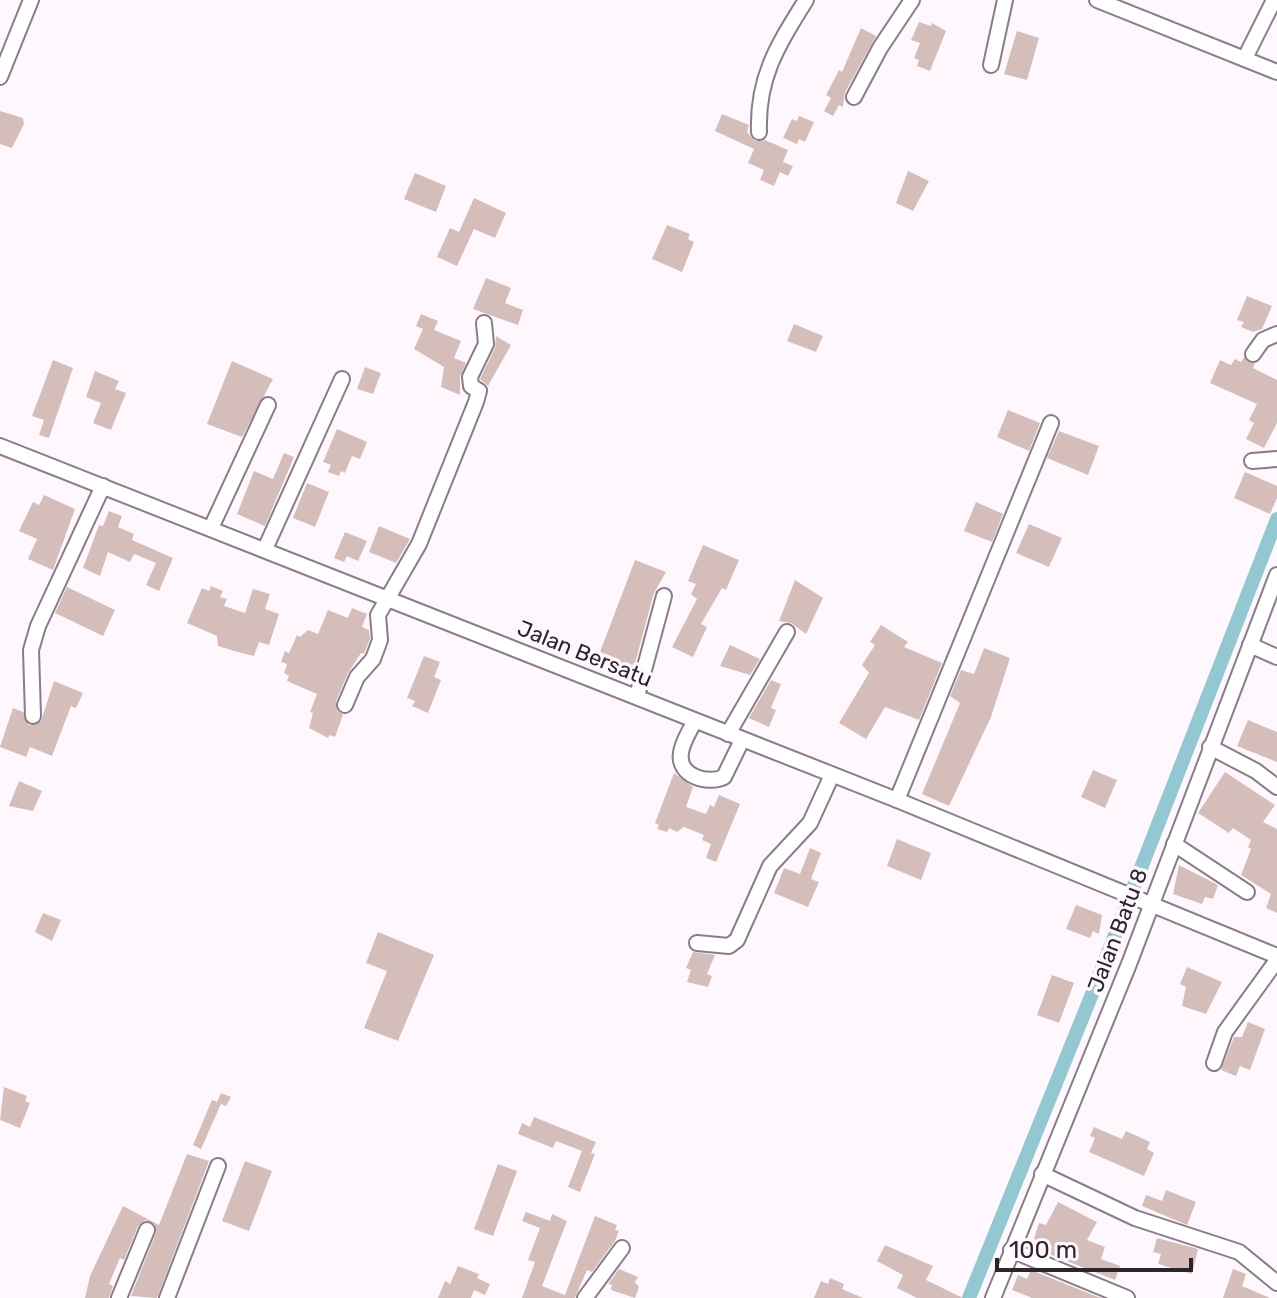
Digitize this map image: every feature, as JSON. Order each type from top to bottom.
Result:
[{"type":"street","points":[[0,77],[31,0]]},
{"type":"street","points":[[759,132],[758,110],[766,69],[806,0]]},
{"type":"street","points":[[854,97],[880,48],[912,0]]},
{"type":"street","points":[[991,65],[1005,0]]},
{"type":"street","points":[[1097,0],[1277,72]]},
{"type":"street","points":[[1245,58],[1274,0]]},
{"type":"street","points":[[345,705],[357,677],[373,659],[380,640],[378,615],[419,544],[476,402],[479,391],[471,386],[470,377],[486,344],[484,323]]},
{"type":"street","points":[[1253,354],[1263,340],[1277,334]]},
{"type":"street","points":[[265,549],[342,379]]},
{"type":"street","points":[[211,528],[268,405]]},
{"type":"street","points":[[897,800],[1051,423]]},
{"type":"street","name":"Jalan Bersatu","points":[[0,446],[1148,900],[1277,958]]},
{"type":"street","points":[[1252,461],[1277,459]]},
{"type":"street","points":[[33,716],[31,650],[34,638],[103,486]]},
{"type":"street","name":"Jalan Batu 8","points":[[993,1298],[1148,900],[1174,844],[1277,575]]},
{"type":"street","points":[[637,696],[664,596]]},
{"type":"street","points":[[694,722],[682,747],[681,761],[685,770],[704,780],[724,777],[735,737],[787,632]]},
{"type":"street","points":[[1250,645],[1277,657]]},
{"type":"street","points":[[1210,747],[1256,771],[1277,787]]},
{"type":"street","points":[[697,943],[729,946],[737,940],[770,866],[810,823],[832,775]]},
{"type":"street","points":[[1174,844],[1247,892]]},
{"type":"street","points":[[1214,1063],[1225,1032],[1277,958]]},
{"type":"street","points":[[167,1298],[218,1166]]},
{"type":"street","points":[[1042,1174],[1135,1218],[1239,1252],[1277,1283]]},
{"type":"street","points":[[119,1298],[147,1230]]},
{"type":"street","points":[[585,1298],[622,1248]]},
{"type":"street","points":[[1011,1250],[1127,1298]]},
{"type":"building","points":[[919,22],[931,26],[932,23],[946,31],[930,71],[917,66],[919,60],[914,58],[920,43],[911,40]]},
{"type":"building","points":[[861,28],[876,36],[845,92],[843,107],[839,105],[833,116],[824,111],[831,98],[826,95],[839,70],[842,72]]},
{"type":"building","points":[[1017,31],[1039,38],[1027,80],[1004,74]]},
{"type":"building","points":[[0,111],[23,118],[24,124],[12,148],[0,144]]},
{"type":"building","points":[[722,114],[749,125],[747,132],[755,141],[765,140],[788,150],[783,162],[793,166],[788,176],[780,172],[774,186],[760,180],[764,170],[748,163],[754,149],[715,131]]},
{"type":"building","points":[[799,116],[814,122],[805,142],[799,139],[797,144],[783,138],[792,119],[797,121]]},
{"type":"building","points":[[908,171],[929,181],[913,211],[896,203]]},
{"type":"building","points":[[415,173],[446,186],[436,212],[404,199]]},
{"type":"building","points":[[474,198],[506,213],[495,238],[474,229],[457,266],[437,257],[450,228],[459,232]]},
{"type":"building","points":[[667,225],[690,234],[688,239],[694,242],[682,272],[652,259]]},
{"type":"building","points":[[486,278],[511,288],[505,303],[523,310],[518,325],[473,309]]},
{"type":"building","points":[[1247,296],[1272,306],[1262,329],[1253,332],[1241,327],[1244,322],[1237,320]]},
{"type":"building","points":[[421,314],[438,321],[434,330],[461,341],[454,358],[466,363],[460,377],[460,395],[441,387],[444,367],[414,349],[423,329],[416,326]]},
{"type":"building","points":[[794,324],[823,336],[816,352],[787,341]]},
{"type":"building","points":[[496,336],[511,345],[488,386],[480,379],[495,348]]},
{"type":"building","points":[[1244,357],[1255,364],[1253,368],[1277,380],[1277,423],[1264,448],[1246,439],[1254,423],[1249,420],[1257,404],[1210,383],[1220,360],[1231,365],[1235,359],[1241,362]]},
{"type":"building","points":[[53,360],[73,368],[49,438],[39,435],[44,420],[32,416]]},
{"type":"building","points":[[232,361],[273,379],[242,437],[207,424]]},
{"type":"building","points":[[365,367],[381,373],[373,394],[357,389]]},
{"type":"building","points":[[95,371],[119,381],[115,389],[126,393],[111,430],[93,423],[101,403],[86,397]]},
{"type":"building","points":[[1008,410],[1040,423],[1029,451],[997,437]]},
{"type":"building","points":[[337,429],[367,442],[360,459],[352,456],[345,473],[341,471],[339,476],[328,472],[331,465],[323,462]]},
{"type":"building","points":[[1059,431],[1099,446],[1088,475],[1047,458]]},
{"type":"building","points":[[284,453],[294,457],[265,526],[237,514],[254,471],[273,479]]},
{"type":"building","points":[[1245,472],[1277,486],[1277,498],[1270,514],[1234,498]]},
{"type":"building","points":[[307,483],[329,492],[315,527],[293,518]]},
{"type":"building","points":[[44,495],[75,509],[53,570],[28,559],[37,539],[19,531],[33,502],[39,505]]},
{"type":"building","points":[[976,502],[1003,514],[992,542],[964,531]]},
{"type":"building","points":[[109,511],[122,516],[118,527],[134,534],[132,540],[173,558],[159,591],[146,585],[156,563],[134,554],[130,562],[108,552],[100,576],[83,568],[99,525],[103,526]]},
{"type":"building","points":[[1029,524],[1062,538],[1049,567],[1016,553]]},
{"type":"building","points":[[379,526],[410,539],[396,563],[369,552]]},
{"type":"building","points":[[345,532],[367,541],[358,561],[347,556],[344,562],[334,558]]},
{"type":"building","points":[[703,545],[739,560],[726,590],[722,588],[701,624],[707,627],[693,657],[672,647],[697,599],[691,594],[696,584],[688,581]]},
{"type":"building","points":[[635,560],[666,572],[654,593],[634,667],[627,664],[622,676],[606,669],[612,657],[600,652]]},
{"type":"building","points":[[795,580],[823,598],[806,634],[791,623],[779,621]]},
{"type":"building","points":[[211,586],[223,591],[220,597],[227,599],[224,606],[245,613],[253,589],[270,594],[265,609],[279,614],[269,645],[259,642],[254,656],[234,651],[218,646],[217,636],[187,623],[202,588],[209,591]]},
{"type":"building","points":[[67,587],[115,610],[103,636],[55,613]]},
{"type":"building","points":[[352,608],[367,614],[362,627],[369,630],[370,639],[364,654],[361,653],[348,673],[336,701],[337,710],[343,715],[335,737],[329,735],[328,738],[309,728],[313,713],[310,712],[317,694],[287,681],[289,676],[284,673],[287,664],[281,662],[297,635],[300,637],[308,630],[318,634],[328,610],[348,618]]},
{"type":"building","points":[[881,625],[908,642],[904,647],[942,663],[919,720],[885,707],[866,739],[839,723],[869,673],[862,665],[875,645],[870,642]]},
{"type":"building","points":[[730,645],[760,659],[750,675],[720,666]]},
{"type":"building","points":[[984,648],[1010,658],[991,717],[949,806],[922,794],[960,703],[950,696],[961,670],[974,674]]},
{"type":"building","points":[[424,656],[440,662],[434,677],[441,680],[428,713],[412,706],[415,701],[407,698]]},
{"type":"building","points":[[771,680],[781,684],[771,708],[776,710],[769,727],[749,718]]},
{"type":"building","points":[[54,681],[83,693],[76,708],[71,706],[52,756],[30,747],[26,757],[0,747],[13,708],[23,712],[29,725],[41,721]]},
{"type":"building","points":[[1248,720],[1277,732],[1277,762],[1237,746]]},
{"type":"building","points":[[1093,770],[1117,780],[1105,808],[1081,797]]},
{"type":"building","points":[[1225,772],[1275,805],[1263,822],[1277,829],[1277,913],[1266,908],[1271,894],[1241,875],[1251,849],[1248,847],[1251,840],[1233,828],[1229,833],[1198,813]]},
{"type":"building","points":[[674,773],[693,787],[686,807],[706,814],[710,805],[714,807],[719,795],[740,804],[716,862],[706,858],[711,844],[702,840],[704,835],[684,827],[677,832],[669,828],[667,832],[657,829],[659,825],[655,823]]},
{"type":"building","points":[[19,781],[42,791],[33,811],[9,806]]},
{"type":"building","points":[[897,839],[931,853],[921,880],[887,866]]},
{"type":"building","points":[[810,848],[821,853],[811,879],[819,882],[808,907],[774,893],[784,868],[800,874]]},
{"type":"building","points":[[1179,865],[1218,885],[1213,899],[1205,897],[1202,904],[1173,894]]},
{"type":"building","points":[[1076,905],[1102,915],[1099,934],[1093,931],[1090,938],[1066,929]]},
{"type":"building","points":[[43,913],[61,920],[52,941],[35,932]]},
{"type":"building","points":[[378,932],[434,955],[398,1041],[364,1028],[387,971],[366,963]]},
{"type":"building","points":[[693,952],[715,955],[707,974],[712,976],[708,987],[687,982],[691,970],[686,968]]},
{"type":"building","points":[[1187,967],[1222,982],[1206,1014],[1182,1006],[1186,987],[1180,984]]},
{"type":"building","points":[[1052,975],[1074,983],[1059,1023],[1037,1015]]},
{"type":"building","points":[[1248,1022],[1265,1029],[1250,1070],[1240,1066],[1236,1076],[1221,1070],[1234,1037],[1242,1037]]},
{"type":"building","points":[[4,1087],[27,1096],[25,1101],[30,1103],[20,1128],[0,1120]]},
{"type":"building","points":[[221,1093],[231,1097],[226,1106],[221,1104],[201,1149],[193,1145],[212,1100],[217,1102]]},
{"type":"building","points":[[534,1117],[596,1142],[591,1153],[595,1154],[580,1192],[568,1187],[582,1151],[556,1141],[553,1148],[518,1134],[522,1123],[530,1127]]},
{"type":"building","points":[[1094,1127],[1122,1139],[1126,1131],[1150,1142],[1147,1149],[1154,1153],[1144,1176],[1089,1152],[1095,1138],[1090,1136]]},
{"type":"building","points":[[187,1154],[209,1161],[157,1298],[131,1296],[156,1233],[155,1225],[146,1220],[138,1226],[124,1260],[120,1258],[109,1284],[113,1286],[109,1298],[85,1298],[90,1276],[123,1206],[159,1225]]},
{"type":"building","points":[[245,1161],[272,1171],[249,1231],[222,1221]]},
{"type":"building","points":[[498,1164],[517,1171],[493,1236],[474,1229]]},
{"type":"building","points":[[1166,1190],[1196,1202],[1187,1225],[1142,1206],[1146,1195],[1162,1201]]},
{"type":"building","points":[[1058,1202],[1097,1222],[1087,1240],[1105,1247],[1101,1259],[1120,1266],[1115,1280],[1049,1254],[1052,1246],[1034,1239],[1039,1223],[1046,1225]]},
{"type":"building","points":[[526,1212],[550,1221],[552,1214],[567,1221],[542,1286],[565,1295],[595,1216],[617,1225],[615,1230],[619,1231],[615,1241],[592,1272],[587,1270],[575,1298],[522,1298],[535,1262],[528,1260],[540,1228],[522,1221]]},
{"type":"building","points":[[1157,1238],[1198,1249],[1192,1274],[1158,1264],[1161,1254],[1153,1252]]},
{"type":"building","points":[[885,1245],[933,1266],[926,1280],[963,1298],[917,1298],[897,1288],[903,1275],[877,1261]]},
{"type":"building","points":[[458,1266],[479,1274],[477,1278],[490,1284],[485,1295],[474,1290],[471,1298],[438,1298],[445,1281],[450,1284]]},
{"type":"building","points":[[619,1269],[638,1277],[635,1282],[639,1287],[635,1298],[611,1290],[612,1285],[608,1284]]},
{"type":"building","points":[[1233,1269],[1246,1274],[1242,1286],[1270,1298],[1223,1298]]},
{"type":"building","points":[[1031,1270],[1101,1298],[1032,1298],[1012,1290],[1018,1275],[1027,1279]]},
{"type":"building","points":[[830,1278],[844,1284],[842,1289],[863,1298],[814,1298],[821,1281],[828,1284]]},
{"type":"waterway","points":[[969,1298],[1090,999],[1277,519]]}]
